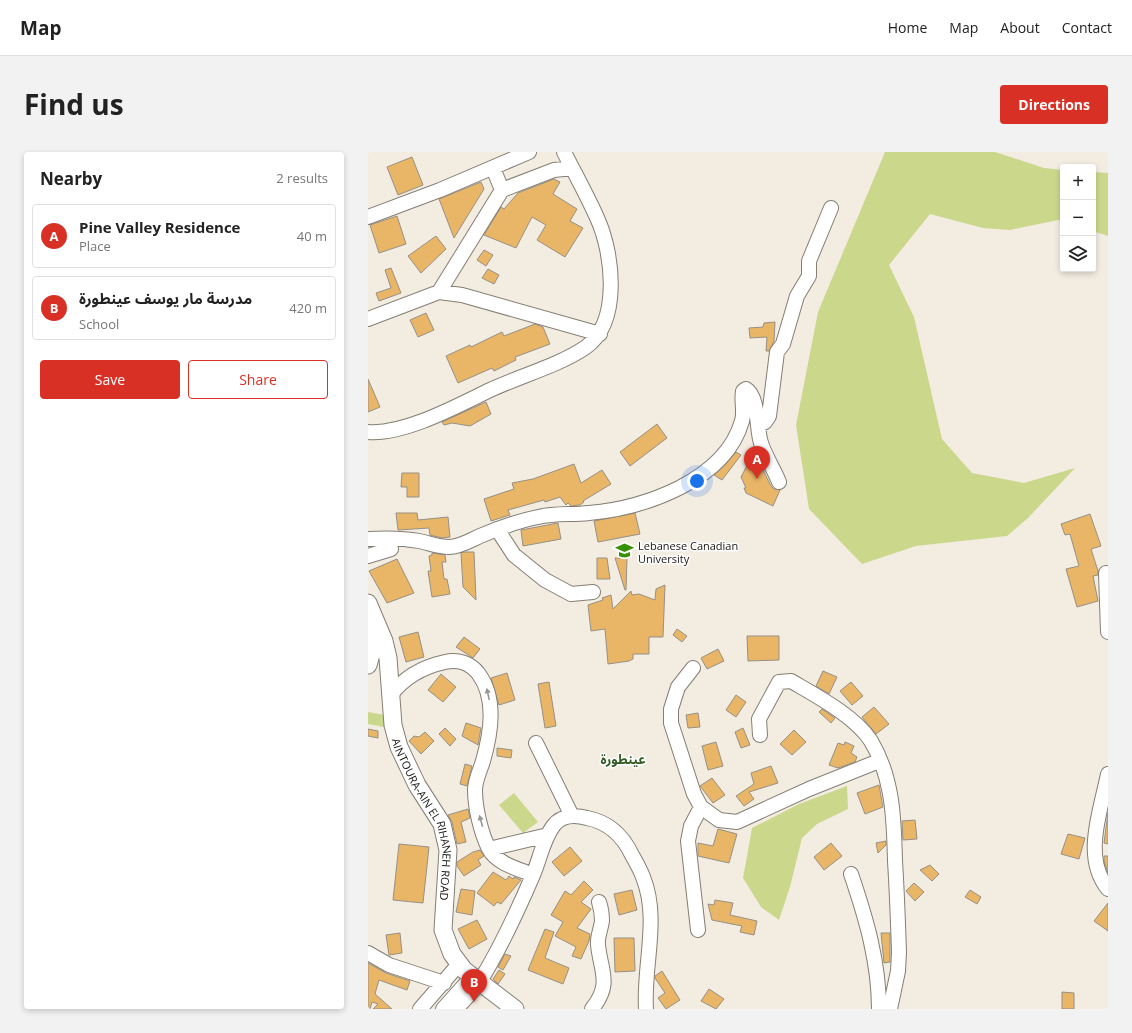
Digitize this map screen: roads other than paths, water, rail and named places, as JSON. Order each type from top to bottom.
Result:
[{"type":"main road","name":"AINTOURA-AIN EL RIHANEH ROAD","points":[[368,603],[388,658],[393,725],[399,748],[417,785],[442,824],[448,850],[442,930],[452,954],[459,964],[476,980],[515,1009]]},
{"type":"main road","points":[[368,665],[374,644],[375,619]]},
{"type":"street","points":[[368,217],[529,152]]},
{"type":"street","points":[[368,432],[392,430],[456,406],[517,378],[567,358],[588,346],[600,334],[610,295],[606,246],[598,220],[564,152]]},
{"type":"street","points":[[492,168],[502,190]]},
{"type":"street","points":[[439,292],[452,268],[502,190],[554,170],[572,168]]},
{"type":"street","points":[[759,425],[765,422],[769,416],[777,352],[783,344],[796,296],[809,276],[808,261],[831,208]]},
{"type":"street","points":[[452,268],[454,284],[462,294]]},
{"type":"street","points":[[368,319],[439,292],[462,294],[600,334]]},
{"type":"street","points":[[368,539],[420,541],[449,547],[462,544],[522,521],[552,514],[589,513],[624,507],[669,493],[688,484],[713,466],[732,441],[742,421],[744,390],[748,390],[752,397],[759,425],[762,447],[779,482]]},
{"type":"street","points":[[497,530],[514,555],[544,580],[570,594],[593,592]]},
{"type":"street","points":[[368,556],[391,549]]},
{"type":"street","points":[[1106,573],[1108,632]]},
{"type":"street","points":[[390,696],[406,678],[418,671],[451,661],[461,662],[470,666],[482,678],[487,690],[490,708],[490,725],[488,742],[475,790],[480,820],[489,849],[494,856],[505,863],[533,875]]},
{"type":"street","points":[[693,668],[678,687],[671,709],[671,723],[694,794],[701,807],[719,820],[737,822],[879,761]]},
{"type":"street","points":[[760,735],[759,719],[779,682],[791,681],[832,705],[857,726],[870,740],[890,787],[893,808],[899,952],[898,971],[890,1009]]},
{"type":"street","points":[[536,743],[572,816]]},
{"type":"street","points":[[1108,774],[1098,825],[1095,852],[1099,875],[1108,889]]},
{"type":"street","points":[[698,930],[688,841],[691,826],[701,807]]},
{"type":"street","points":[[456,1009],[476,980],[533,875],[548,835],[555,824],[562,818],[572,816],[586,817],[599,822],[623,838],[644,878],[650,913],[646,1009]]},
{"type":"street","points":[[489,849],[548,835]]},
{"type":"street","points":[[851,874],[863,910],[872,945],[879,1009]]},
{"type":"street","points":[[592,1009],[600,1001],[604,990],[604,968],[598,945],[602,921],[599,902]]},
{"type":"street","points":[[368,953],[389,965],[444,982]]},
{"type":"street","points":[[420,1009],[459,964]]},
{"type":"street","points":[[443,1009],[476,980]]},
{"type":"place","name":"Pine Valley Residence","points":[[757,479]]},
{"type":"place","name":"Lebanese Canadian University","points":[[625,551]]},
{"type":"place","name":"مدرسة مار يوسف عينطورة","points":[[474,1002]]},
{"type":"district","name":"عينطورة","points":[[623,759]]}]
